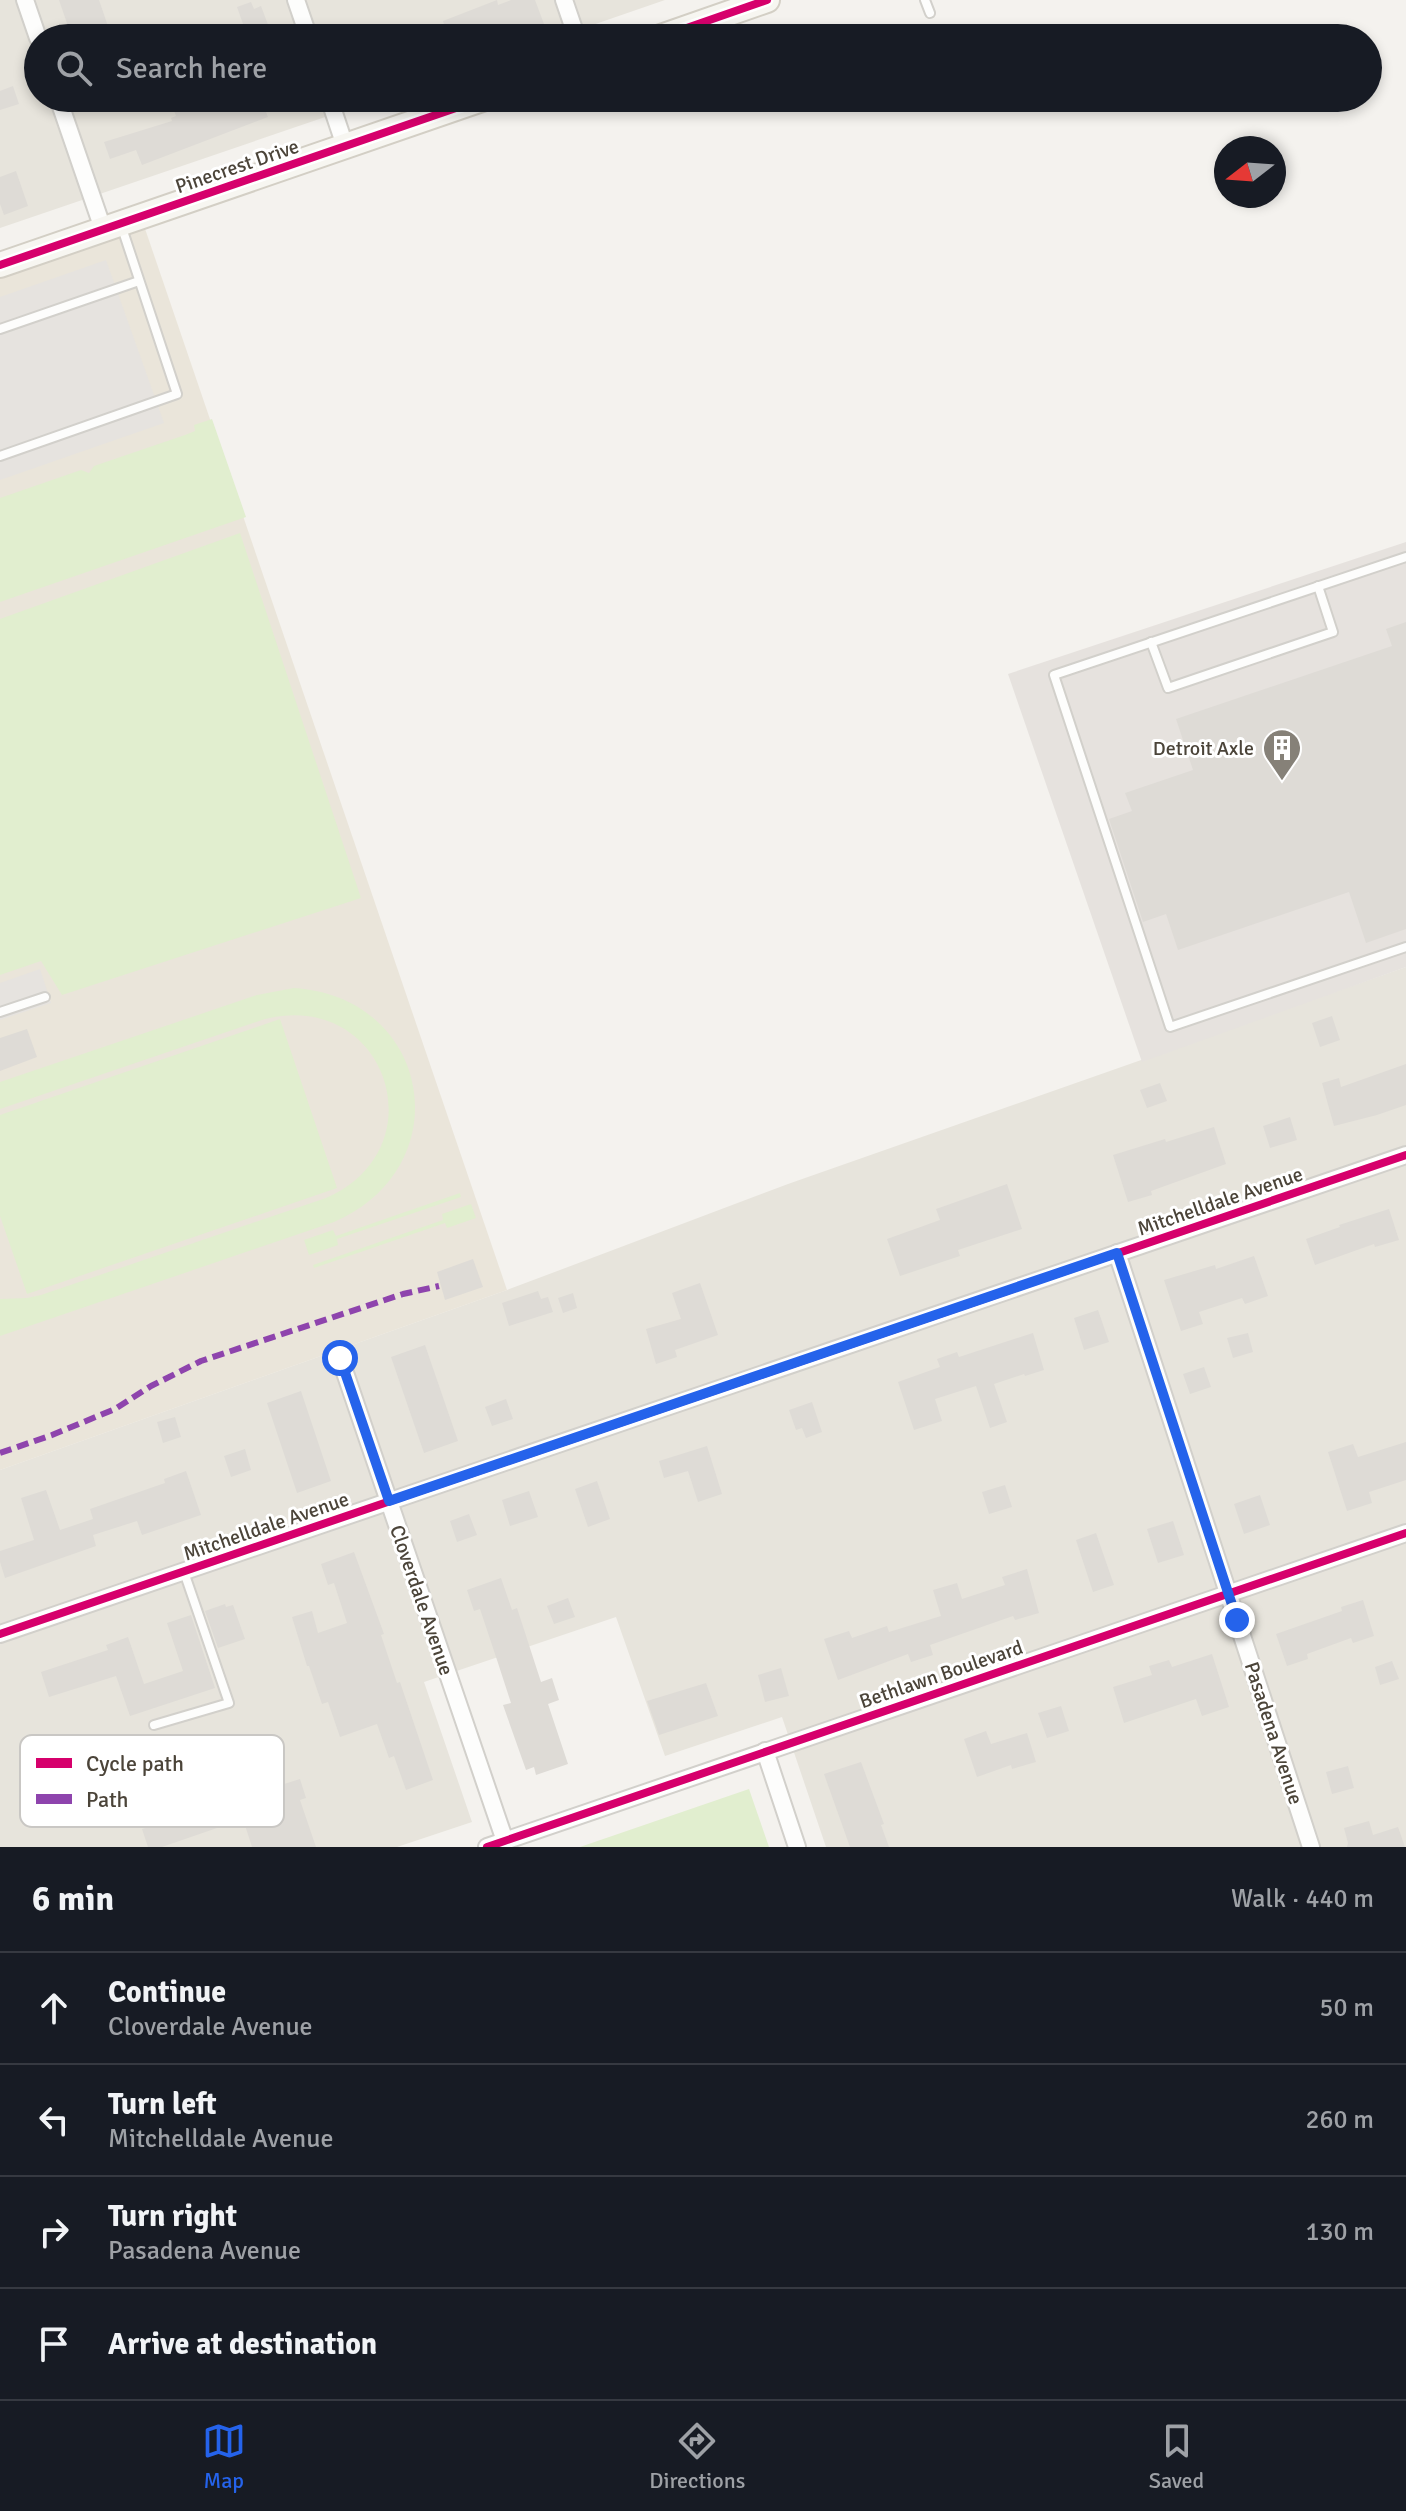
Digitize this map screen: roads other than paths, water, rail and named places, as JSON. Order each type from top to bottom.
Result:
[{"type":"street","points":[[25,0],[33,24]]},
{"type":"street","points":[[296,0],[304,24]]},
{"type":"street","points":[[564,0],[572,24]]},
{"type":"street","points":[[698,24],[767,0]]},
{"type":"street","points":[[64,112],[111,226]]},
{"type":"street","points":[[334,112],[345,146]]},
{"type":"street","name":"Pinecrest Drive","points":[[0,265],[444,112]]},
{"type":"street","name":"Mitchelldale Avenue","points":[[0,1634],[1406,1155]]},
{"type":"street","name":"Pasadena Avenue","points":[[1117,1253],[1311,1847]]},
{"type":"street","name":"Cloverdale Avenue","points":[[340,1358],[505,1841]]},
{"type":"street","name":"Bethlawn Boulevard","points":[[487,1847],[1406,1533]]},
{"type":"street","points":[[765,1751],[797,1847]]},
{"type":"lane","points":[[925,0],[930,13]]},
{"type":"lane","points":[[0,456],[177,394],[139,281],[111,226]]},
{"type":"lane","points":[[0,329],[139,281]]},
{"type":"lane","points":[[1406,557],[1054,675],[1170,1027],[1406,947]]},
{"type":"lane","points":[[1151,642],[1168,688],[1198,678],[1333,632],[1318,586]]},
{"type":"lane","points":[[0,1012],[45,997]]},
{"type":"lane","points":[[154,1725],[229,1703],[184,1571]]},
{"type":"place","name":"Detroit Axle","points":[[1282,782]]}]
